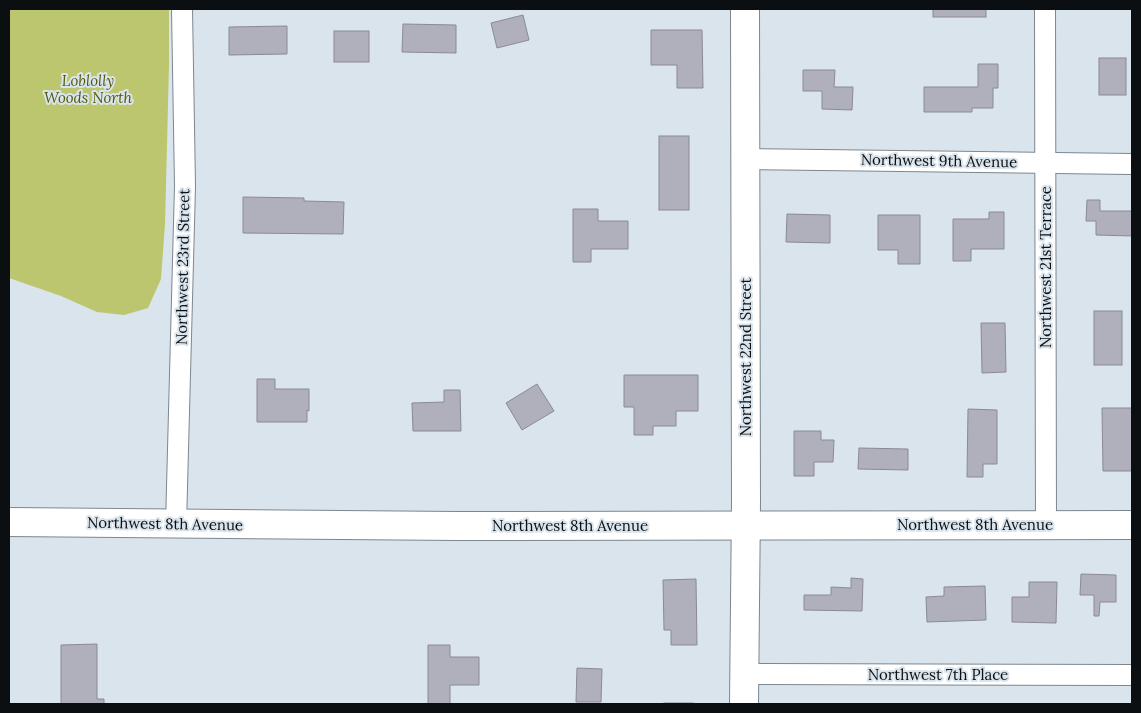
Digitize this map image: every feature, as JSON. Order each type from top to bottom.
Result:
[{"type":"street","name":"Northwest 23rd Street","points":[[176,525],[185,186],[182,9]]},
{"type":"street","name":"Northwest 22nd Street","points":[[744,704],[746,525],[745,9]]},
{"type":"street","name":"Northwest 21st Terrace","points":[[1046,9],[1046,525]]},
{"type":"street","name":"Northwest 9th Avenue","points":[[745,159],[1132,164]]},
{"type":"street","name":"Northwest 8th Avenue","points":[[9,522],[447,526],[1132,525]]},
{"type":"street","name":"Northwest 7th Place","points":[[744,674],[1132,675]]},
{"type":"green space","name":"Loblolly Woods North","points":[[9,9],[169,9],[165,224],[161,279],[148,308],[124,315],[97,312],[61,296],[9,278]]},
{"type":"building","points":[[933,9],[986,9],[986,17],[933,17]]},
{"type":"building","points":[[523,15],[529,40],[497,48],[491,23]]},
{"type":"building","points":[[403,24],[456,25],[456,53],[402,52]]},
{"type":"building","points":[[287,26],[287,54],[229,55],[229,27]]},
{"type":"building","points":[[651,30],[702,30],[703,88],[677,88],[677,65],[651,65]]},
{"type":"building","points":[[334,31],[369,31],[369,62],[334,62]]},
{"type":"building","points":[[1099,58],[1126,58],[1126,95],[1099,95]]},
{"type":"building","points":[[978,64],[998,64],[998,88],[993,88],[993,108],[972,108],[972,112],[924,112],[924,87],[978,87]]},
{"type":"building","points":[[803,70],[835,70],[834,87],[853,87],[852,110],[822,109],[822,91],[803,91]]},
{"type":"building","points":[[659,136],[689,136],[689,210],[659,210]]},
{"type":"building","points":[[243,197],[304,198],[304,201],[344,202],[343,234],[243,233]]},
{"type":"building","points":[[1087,200],[1100,200],[1100,211],[1132,211],[1132,236],[1096,235],[1096,221],[1086,221]]},
{"type":"building","points":[[573,209],[598,209],[598,221],[628,221],[628,249],[591,249],[591,262],[573,262]]},
{"type":"building","points":[[989,212],[1004,212],[1004,249],[971,249],[971,261],[953,261],[953,219],[989,219]]},
{"type":"building","points":[[787,214],[830,215],[830,243],[786,242]]},
{"type":"building","points":[[878,215],[920,215],[920,264],[898,264],[898,250],[878,250]]},
{"type":"building","points":[[1094,311],[1122,311],[1122,365],[1094,365]]},
{"type":"building","points":[[981,323],[1005,323],[1006,372],[982,373]]},
{"type":"building","points":[[624,375],[698,375],[698,411],[676,411],[676,426],[653,426],[653,435],[634,435],[634,407],[624,407]]},
{"type":"building","points":[[257,379],[275,379],[275,389],[309,389],[307,422],[257,422]]},
{"type":"building","points":[[537,384],[554,411],[522,430],[506,403]]},
{"type":"building","points":[[444,390],[460,390],[461,431],[413,431],[412,403],[444,402]]},
{"type":"building","points":[[1102,408],[1132,408],[1132,471],[1103,471]]},
{"type":"building","points":[[968,409],[997,410],[997,464],[983,464],[983,477],[967,477]]},
{"type":"building","points":[[794,431],[821,431],[821,440],[834,440],[833,462],[814,462],[814,476],[794,476]]},
{"type":"building","points":[[859,448],[908,449],[908,470],[858,469]]},
{"type":"building","points":[[1081,574],[1116,575],[1116,602],[1100,602],[1099,616],[1094,616],[1094,595],[1080,595]]},
{"type":"building","points":[[851,578],[863,579],[862,611],[804,610],[804,595],[831,595],[831,587],[851,588]]},
{"type":"building","points":[[696,579],[697,645],[671,645],[671,630],[664,630],[663,580]]},
{"type":"building","points":[[1029,582],[1057,582],[1056,623],[1012,622],[1012,597],[1029,597]]},
{"type":"building","points":[[985,586],[986,620],[927,622],[926,597],[944,596],[944,587]]},
{"type":"building","points":[[97,644],[97,699],[104,699],[104,704],[61,704],[61,645]]},
{"type":"building","points":[[428,645],[450,645],[450,657],[479,657],[479,685],[450,685],[450,704],[428,704]]},
{"type":"building","points":[[577,668],[602,669],[601,702],[576,702]]},
{"type":"building","points":[[693,703],[693,704],[664,704]]}]
